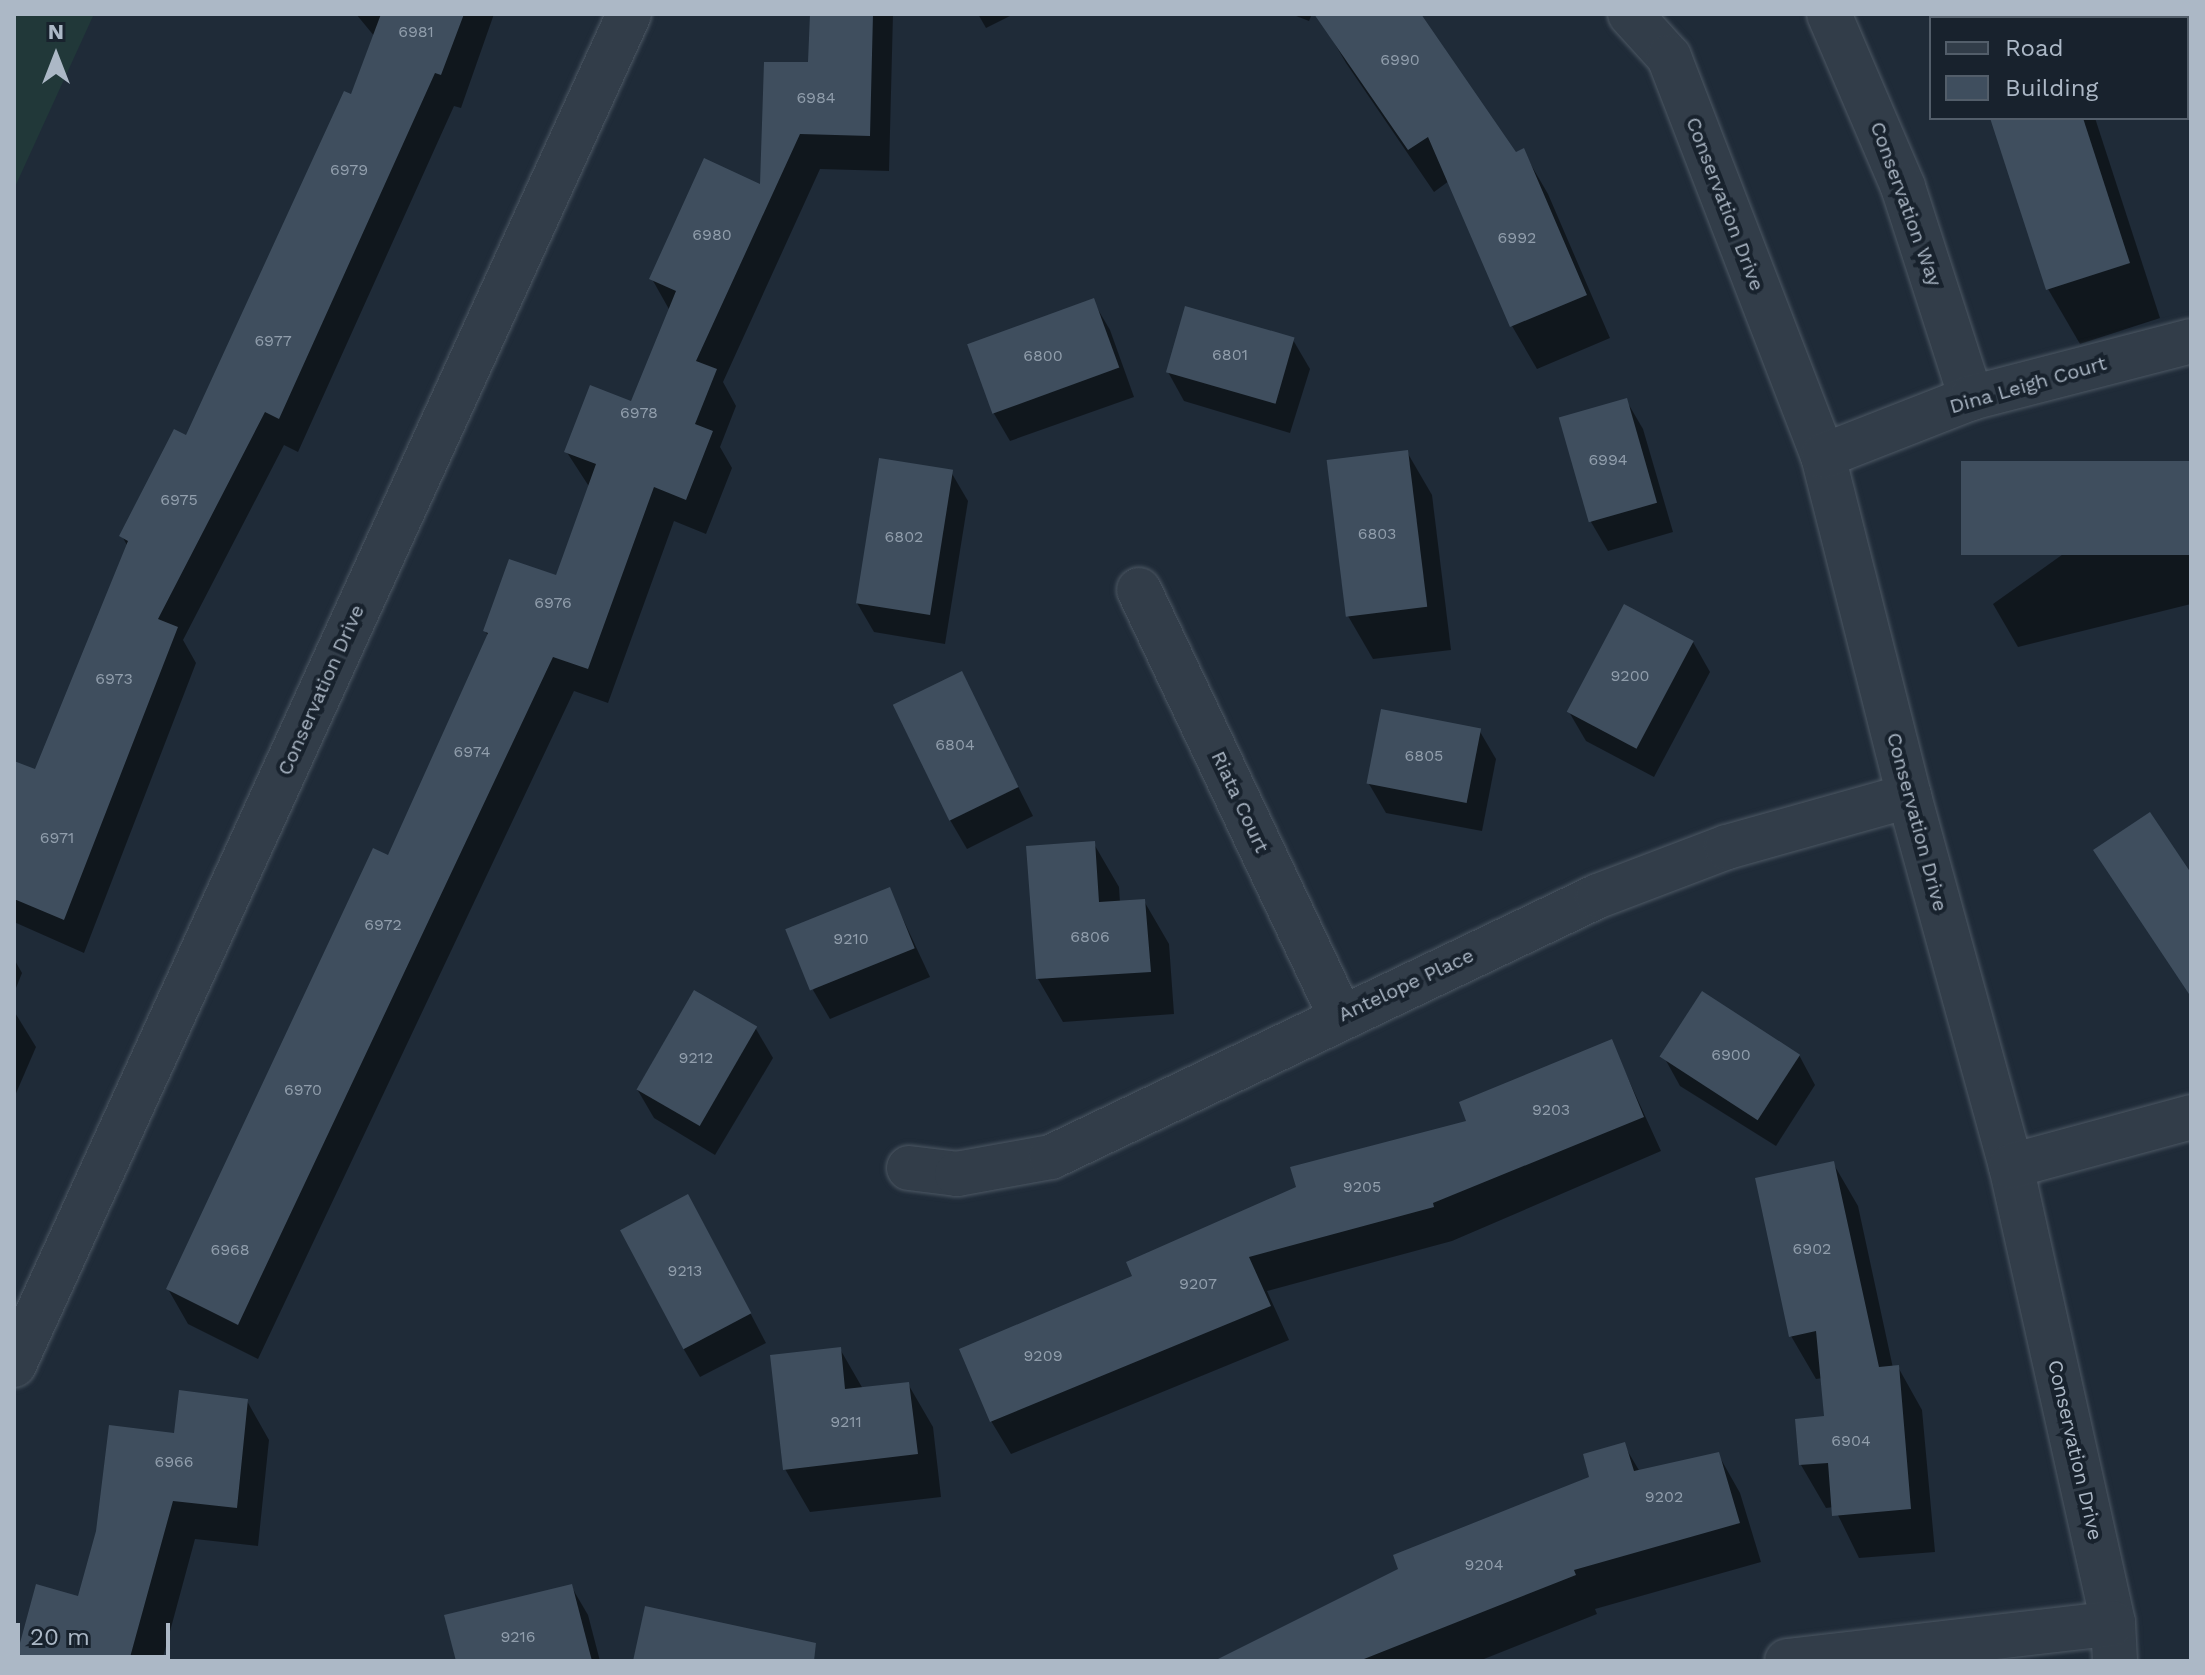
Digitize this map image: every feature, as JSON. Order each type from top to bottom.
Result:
[{"type":"street","name":"Conservation Drive","points":[[14,1365],[629,14]]},
{"type":"street","name":"Conservation Drive","points":[[1630,14],[1669,57],[1823,456],[1909,796],[2011,1166],[2114,1642]]},
{"type":"street","name":"Conservation Way","points":[[1829,14],[1903,187],[1971,398]]},
{"type":"street","name":"Dina Leigh Court","points":[[1823,456],[1971,398],[2191,341]]},
{"type":"street","name":"Riata Court","points":[[1139,590],[1340,1015]]},
{"type":"street","name":"Antelope Place","points":[[909,1168],[957,1174],[1051,1157],[1340,1015],[1598,896],[1698,858],[1909,796]]},
{"type":"street","points":[[2011,1166],[2191,1117]]},
{"type":"street","points":[[1787,1661],[2114,1642]]},
{"type":"green space","points":[[14,14],[94,14],[14,189]]},
{"type":"building","points":[[381,14],[464,14],[441,75],[435,73],[279,419],[265,412],[158,619],[178,627],[64,920],[14,899],[14,761],[35,769],[128,541],[119,536],[174,429],[186,435],[344,91],[351,94]]},
{"type":"building","points":[[810,14],[873,14],[870,136],[800,134],[696,361],[717,369],[695,424],[713,431],[686,500],[654,487],[588,669],[553,657],[238,1325],[166,1289],[373,848],[388,855],[488,633],[483,631],[509,559],[556,575],[596,464],[564,452],[590,385],[631,401],[676,291],[649,279],[704,158],[760,184],[764,62],[808,62]]},
{"type":"building","points":[[1314,14],[1421,14],[1516,152],[1524,148],[1587,295],[1510,327],[1428,137],[1408,150]]},
{"type":"building","points":[[1991,120],[2084,120],[2130,263],[2046,290]]},
{"type":"building","points":[[1094,298],[1119,368],[992,414],[967,344]]},
{"type":"building","points":[[1185,306],[1295,337],[1276,404],[1166,372]]},
{"type":"building","points":[[1627,398],[1657,503],[1589,522],[1559,418]]},
{"type":"building","points":[[1408,450],[1427,607],[1346,617],[1327,460]]},
{"type":"building","points":[[879,458],[953,470],[930,615],[856,603]]},
{"type":"building","points":[[1961,461],[2191,461],[2191,555],[1961,555]]},
{"type":"building","points":[[1624,604],[1694,641],[1636,749],[1567,712]]},
{"type":"building","points":[[962,671],[1019,787],[949,821],[893,705]]},
{"type":"building","points":[[1381,709],[1481,728],[1467,803],[1366,784]]},
{"type":"building","points":[[2150,812],[2191,873],[2191,997],[2093,850]]},
{"type":"building","points":[[1095,841],[1099,902],[1145,899],[1151,972],[1036,979],[1026,846]]},
{"type":"building","points":[[890,887],[915,948],[810,991],[785,929]]},
{"type":"building","points":[[694,990],[757,1026],[700,1126],[637,1090]]},
{"type":"building","points":[[1702,991],[1800,1055],[1758,1120],[1660,1056]]},
{"type":"building","points":[[1612,1039],[1644,1117],[1433,1203],[1434,1207],[1249,1257],[1271,1306],[990,1422],[959,1349],[1132,1276],[1126,1262],[1296,1187],[1290,1167],[1466,1121],[1459,1102]]},
{"type":"building","points":[[1834,1161],[1879,1367],[1899,1365],[1911,1509],[1832,1516],[1828,1463],[1799,1465],[1795,1419],[1824,1416],[1816,1331],[1789,1337],[1755,1178]]},
{"type":"building","points":[[688,1194],[751,1313],[683,1349],[620,1230]]},
{"type":"building","points":[[841,1347],[845,1389],[909,1382],[918,1454],[783,1470],[770,1355]]},
{"type":"building","points":[[179,1390],[248,1399],[237,1508],[173,1501],[129,1661],[43,1661],[17,1654],[36,1584],[78,1596],[96,1531],[109,1425],[174,1433]]},
{"type":"building","points":[[1625,1442],[1634,1471],[1719,1452],[1740,1523],[1574,1570],[1576,1575],[1359,1661],[1214,1661],[1398,1569],[1393,1555],[1589,1477],[1583,1454]]},
{"type":"building","points":[[572,1584],[592,1661],[456,1661],[444,1615]]},
{"type":"building","points":[[645,1606],[816,1643],[814,1661],[633,1661]]}]
